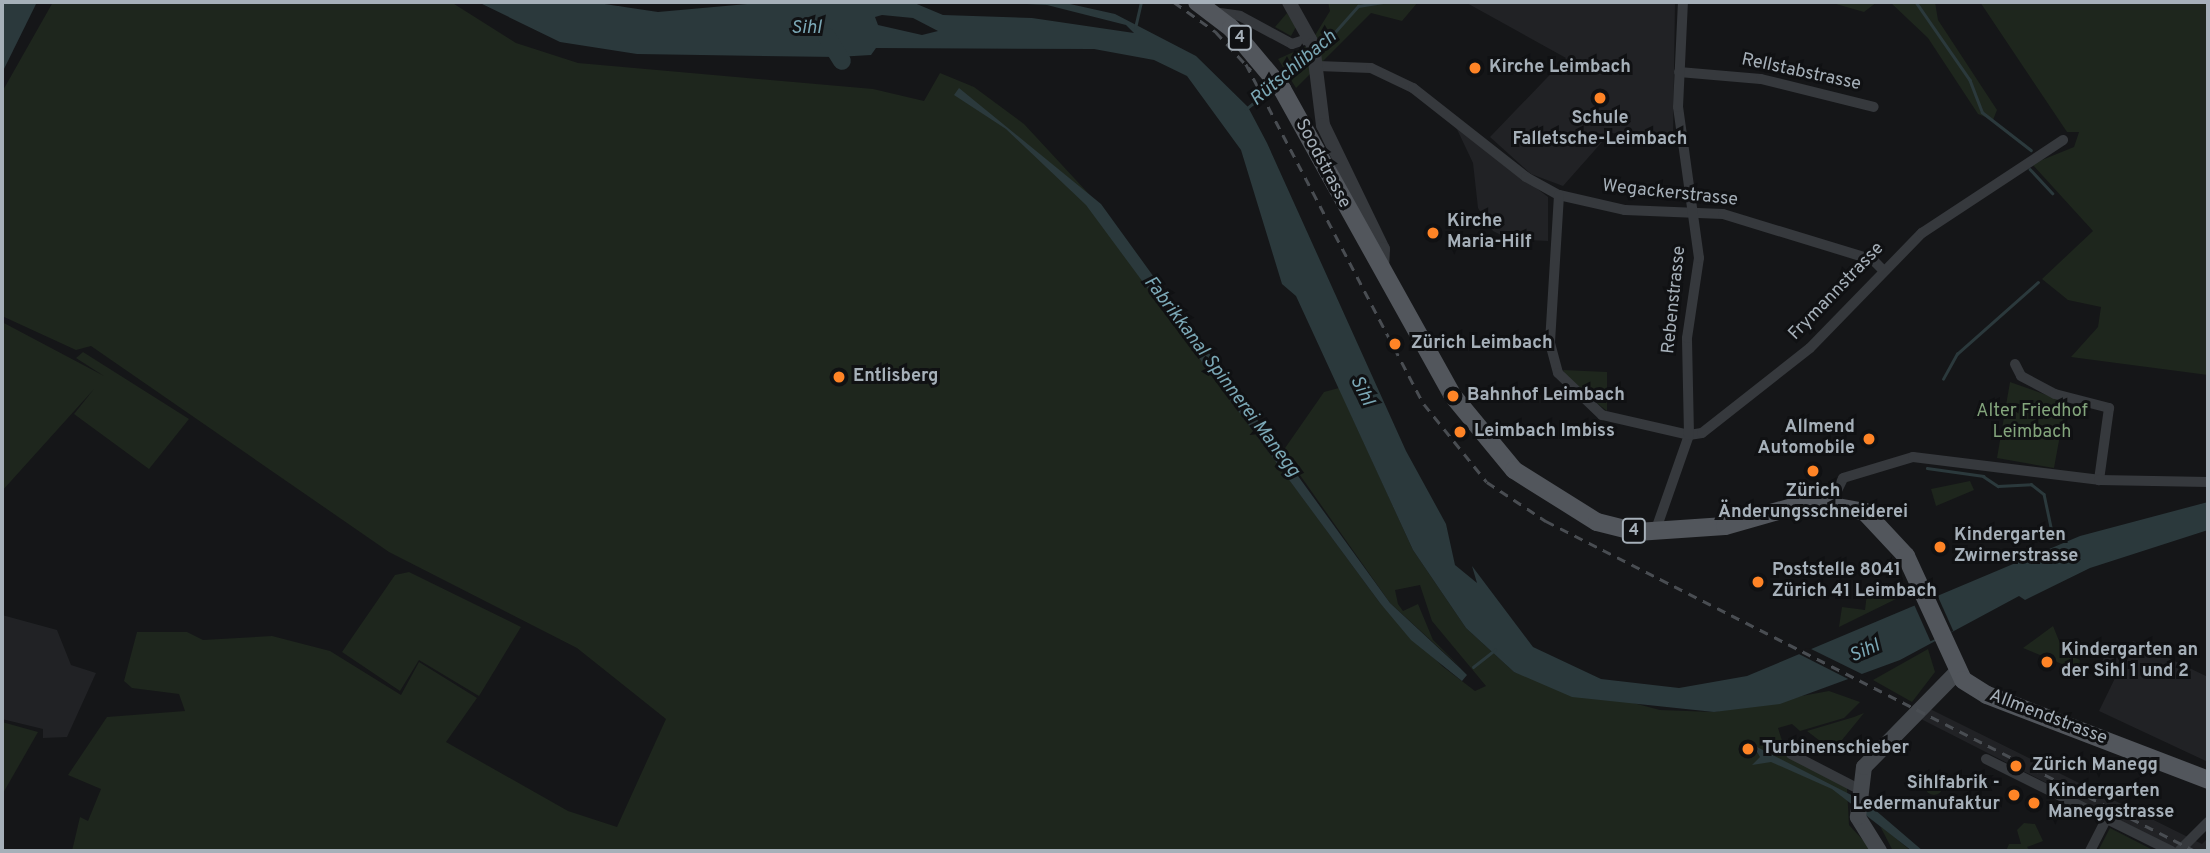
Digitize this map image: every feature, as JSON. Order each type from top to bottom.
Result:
[{"type":"main road","name":"Soodstrasse","points":[[1205,7],[1279,86],[1381,271]]},
{"type":"main road","name":"4","points":[[1381,271],[1490,447],[1541,490],[1597,522],[1655,532],[1725,526],[1832,501]]},
{"type":"main road","points":[[1832,501],[1878,520],[1922,591],[1956,673],[1872,754],[1857,797],[1879,851]]},
{"type":"main road","name":"Allmendstrasse","points":[[1956,673],[1987,695],[2208,780]]},
{"type":"street","points":[[1289,2],[1315,52],[1323,125],[1382,249],[1381,271]]},
{"type":"street","name":"Rebenstrasse","points":[[1683,2],[1679,72],[1680,133],[1695,211],[1699,258],[1687,338],[1689,435]]},
{"type":"street","name":"Wegackerstrasse","points":[[1205,7],[1240,16],[1292,44],[1371,68],[1413,88],[1526,177],[1559,195],[1625,210],[1695,211],[1789,231],[1873,260],[1882,269]]},
{"type":"street","name":"Rellstabstrasse","points":[[1679,72],[1761,79],[1874,107]]},
{"type":"street","name":"Frymannstrasse","points":[[1689,435],[1702,433],[1811,348],[1882,269],[1922,233],[2063,140]]},
{"type":"street","points":[[1559,195],[1550,343],[1558,373],[1602,415],[1689,435],[1655,532]]},
{"type":"street","points":[[2015,364],[2021,376],[2055,394],[2109,408],[2099,480]]},
{"type":"street","points":[[1832,501],[1843,478],[1913,457],[2099,480],[2208,482]]},
{"type":"street","points":[[1791,754],[1857,797]]},
{"type":"street","points":[[1986,759],[2165,850]]},
{"type":"street","points":[[2090,851],[2106,819]]},
{"type":"street","points":[[2179,851],[2208,822]]},
{"type":"shaded area","name":"Schule Falletsche-Leimbach","points":[[1465,2],[1675,2],[1673,138],[1610,133],[1563,186],[1531,174],[1490,137],[1566,58]]},
{"type":"shaded area","points":[[1455,125],[1548,197],[1548,241],[1509,239],[1493,231],[1478,208],[1473,163]]},
{"type":"shaded area","points":[[2,615],[57,630],[71,665],[96,673],[67,737],[43,738],[43,729],[2,719]]},
{"type":"shaded area","points":[[2133,641],[2208,677],[2208,762],[2099,711],[2118,672],[2101,664],[2111,642],[2128,649]]},
{"type":"shaded area","points":[[1924,706],[2202,844],[2208,838],[2208,851],[2176,849],[1921,719]]},
{"type":"green space","points":[[53,2],[451,2],[516,43],[578,63],[873,89],[924,101],[940,73],[974,87],[1024,124],[1100,206],[1188,342],[1380,603],[1442,666],[1475,691],[1486,686],[1432,621],[1420,585],[1395,590],[1398,604],[1403,611],[1418,604],[1433,640],[1460,667],[1390,603],[1283,451],[1324,392],[1339,388],[1413,550],[1466,628],[1514,672],[1660,710],[1714,712],[1829,691],[1860,702],[1844,718],[1800,731],[1792,724],[1778,728],[1784,747],[1779,752],[1847,788],[1849,825],[1873,851],[72,851],[80,817],[88,821],[101,789],[68,775],[107,717],[185,711],[179,694],[132,688],[124,681],[137,632],[187,632],[203,640],[272,636],[330,651],[401,695],[419,662],[477,698],[446,742],[568,811],[617,827],[666,719],[577,648],[389,552],[91,346],[76,350],[2,316],[2,92]]},
{"type":"green space","points":[[1328,2],[1418,2],[1402,21],[1371,13],[1296,88],[1278,59],[1309,45],[1330,11]]},
{"type":"green space","points":[[1829,2],[1877,2],[1864,12]]},
{"type":"green space","points":[[1890,2],[1935,2],[1938,20],[1997,110],[1993,120],[1978,114],[1928,38]]},
{"type":"green space","points":[[1980,2],[2208,2],[2208,375],[2071,357],[2098,327],[2101,307],[2068,300],[2042,279],[2093,231],[2032,164],[2074,147],[2079,132],[2067,132]]},
{"type":"green space","points":[[1287,13],[1296,27],[1291,36],[1275,27]]},
{"type":"green space","points":[[2,322],[104,376],[76,358],[83,352],[189,419],[149,469],[74,414],[94,389],[2,491]]},
{"type":"green space","points":[[1563,370],[1607,372],[1607,411],[1568,380]]},
{"type":"green space","name":"Alter Friedhof Leimbach","points":[[2010,382],[2066,402],[2054,468],[1997,458]]},
{"type":"green space","points":[[1970,481],[1974,490],[1936,506],[1931,489]]},
{"type":"green space","points":[[409,572],[521,627],[479,696],[419,660],[400,691],[342,652],[395,575]]},
{"type":"green space","points":[[1868,585],[1894,588],[1898,598],[1839,627],[1842,607],[1865,610]]},
{"type":"green space","points":[[2053,626],[2064,653],[2080,660],[2079,671],[2023,648]]},
{"type":"green space","points":[[1928,649],[1935,672],[1912,702],[1873,680]]},
{"type":"green space","points":[[1864,713],[1833,751],[1807,731],[1854,717]]},
{"type":"green space","points":[[2,722],[38,732],[2,795]]},
{"type":"green space","points":[[1934,777],[1940,780],[1943,786],[1940,792],[1934,795],[1928,792],[1925,786],[1928,780]]},
{"type":"green space","points":[[2024,823],[2035,824],[2043,841],[2027,847],[2030,851],[2006,851],[2009,844],[2021,844],[2017,830]]},
{"type":"green space","points":[[1880,826],[1892,835],[1911,851],[1893,851]]},
{"type":"green space","points":[[2110,828],[2151,849],[2150,851],[2098,851]]},
{"type":"water","points":[[2,2],[37,2],[2,73]]},
{"type":"water","name":"Sihl","points":[[478,2],[591,2],[658,12],[771,2],[912,2],[943,15],[1032,18],[1134,33],[1126,25],[1047,5],[986,2],[1061,2],[1115,14],[1196,56],[1248,107],[1267,143],[1406,451],[1446,524],[1455,565],[1477,583],[1472,566],[1533,647],[1601,679],[1679,688],[1747,676],[2080,536],[2208,502],[2208,530],[2090,568],[2025,600],[2019,596],[1900,660],[1780,704],[1714,712],[1572,697],[1514,672],[1466,628],[1413,550],[1296,296],[1282,284],[1241,150],[1187,76],[1154,60],[1094,49],[876,48],[871,55],[837,57],[637,54],[560,42]],"holes":[[[882,15],[913,18],[938,31],[922,35],[878,25],[875,17]]]},
{"type":"water","points":[[959,88],[1101,204],[1390,603],[1467,675],[1462,681],[1411,640],[1380,603],[1086,205],[1006,129],[954,95]]},
{"type":"water","points":[[1753,745],[1867,803],[1923,851],[1912,851],[1832,789],[1771,762],[1752,765],[1760,757]]},
{"type":"pier","points":[[1935,590],[1953,631],[1930,641],[1912,600]]},
{"type":"pier","points":[[1809,648],[1868,677],[1856,683],[1795,652]]},
{"type":"waterway","points":[[1135,28],[1141,2]]},
{"type":"waterway","name":"Rütschlibach","points":[[1319,50],[1358,6],[1383,2]]},
{"type":"waterway","points":[[1916,2],[1970,80],[1982,112],[2031,150]]},
{"type":"waterway","name":"Fabrikkanal Spinnerei Manegg","points":[[827,37],[842,61]]},
{"type":"waterway","name":"Rütschlibach","points":[[1284,79],[1309,59]]},
{"type":"waterway","name":"Rütschlibach","points":[[1246,109],[1273,87]]},
{"type":"waterway","points":[[2030,169],[2052,193]]},
{"type":"waterway","points":[[1943,379],[1957,354],[2038,282]]},
{"type":"waterway","points":[[1927,468],[1983,476],[1998,486],[2031,484],[2044,494],[2052,531],[2068,544]]},
{"type":"waterway","name":"Fabrikkanal Spinnerei Manegg","points":[[1473,667],[1495,650]]},
{"type":"railway","points":[[1174,2],[1216,32],[1251,70]]},
{"type":"railway","points":[[1246,64],[1424,404],[1487,482],[1546,521],[2195,851]]},
{"type":"place","name":"Kirche Leimbach","points":[[1475,68]]},
{"type":"place","name":"Schule Falletsche-Leimbach","points":[[1600,98]]},
{"type":"place","name":"Kirche Maria-Hilf","points":[[1433,233]]},
{"type":"place","name":"Zürich Leimbach","points":[[1395,344]]},
{"type":"place","name":"Entlisberg","points":[[839,377]]},
{"type":"place","name":"Bahnhof Leimbach","points":[[1453,396]]},
{"type":"place","name":"Leimbach Imbiss","points":[[1460,432]]},
{"type":"place","name":"Allmend Automobile","points":[[1869,439]]},
{"type":"place","name":"Zürich Änderungsschneiderei","points":[[1813,471]]},
{"type":"place","name":"Kindergarten Zwirnerstrasse","points":[[1940,547]]},
{"type":"place","name":"Poststelle 8041 Zürich 41 Leimbach","points":[[1758,582]]},
{"type":"place","name":"Kindergarten an der Sihl 1 und 2","points":[[2047,662]]},
{"type":"place","name":"Turbinenschieber","points":[[1748,749]]},
{"type":"place","name":"Zürich Manegg","points":[[2016,766]]},
{"type":"place","name":"Sihlfabrik - Ledermanufaktur","points":[[2014,795]]},
{"type":"place","name":"Kindergarten Maneggstrasse","points":[[2034,803]]}]
